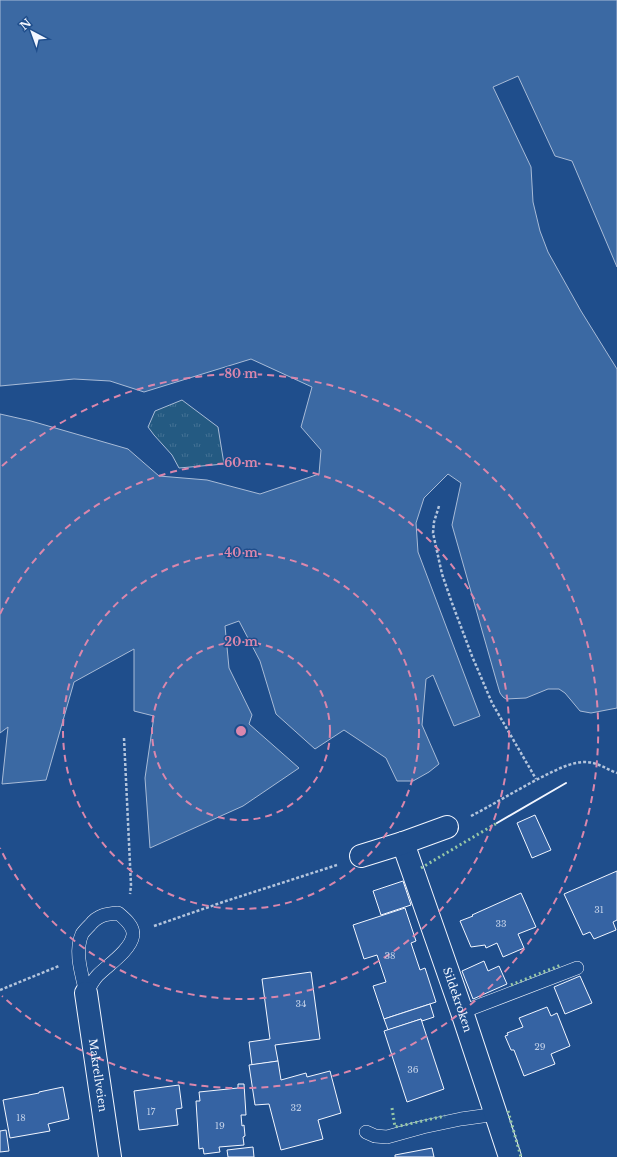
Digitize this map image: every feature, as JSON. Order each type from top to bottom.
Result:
[{"type":"street","points":[[361,856],[447,827]]},
{"type":"street","name":"Sildekroken","points":[[403,843],[497,1114],[510,1157]]},
{"type":"street","name":"Makrellveien","points":[[86,993],[110,1157]]},
{"type":"lane","points":[[118,913],[125,918],[131,926],[134,934],[130,943],[123,952],[97,976],[86,993],[79,958],[79,944],[82,933],[94,920],[106,914],[118,913]]},
{"type":"lane","points":[[462,1012],[577,968]]},
{"type":"lane","points":[[366,1132],[375,1136],[387,1137],[423,1127],[461,1119],[497,1114]]},
{"type":"path","points":[[439,506],[434,522],[433,533],[442,574],[472,656],[492,703],[536,779]]},
{"type":"path","points":[[124,738],[130,867]]},
{"type":"path","points":[[447,827],[490,807],[526,784],[558,769],[584,762],[594,763],[617,773]]},
{"type":"path","points":[[180,917],[361,856]]},
{"type":"green space","points":[[182,400],[218,427],[224,464],[179,468],[172,455],[148,427],[155,411]]},
{"type":"shaded area","points":[[0,0],[617,0],[617,267],[572,161],[555,156],[518,76],[493,87],[531,167],[533,202],[540,231],[548,252],[581,311],[617,369],[617,708],[591,713],[580,711],[565,693],[559,689],[548,689],[526,698],[506,699],[500,693],[452,525],[461,483],[448,474],[424,498],[416,523],[418,552],[480,716],[454,726],[433,675],[426,679],[422,725],[439,764],[429,772],[413,781],[397,781],[386,758],[344,730],[315,749],[276,714],[260,661],[239,621],[225,626],[229,668],[252,715],[249,724],[299,768],[243,806],[150,848],[145,778],[154,716],[134,711],[134,649],[74,682],[46,780],[2,784],[8,727],[0,733],[0,414],[31,421],[128,449],[159,476],[207,480],[260,494],[319,474],[321,450],[301,427],[312,387],[251,359],[144,392],[110,381],[74,379],[0,386]]},
{"type":"building","points":[[535,815],[551,850],[532,858],[517,823]]},
{"type":"building","points":[[617,871],[617,920],[613,922],[616,930],[594,939],[590,932],[583,935],[564,894]]},
{"type":"building","points":[[403,881],[411,905],[381,915],[373,891]]},
{"type":"building","points":[[521,893],[536,927],[518,934],[524,948],[503,957],[497,943],[486,948],[485,945],[471,947],[460,921]]},
{"type":"building","points":[[405,908],[416,941],[411,943],[420,970],[425,968],[436,1002],[384,1019],[373,986],[386,982],[377,955],[364,959],[353,925]]},
{"type":"building","points":[[484,961],[488,971],[499,966],[507,984],[473,999],[462,971]]},
{"type":"building","points":[[311,972],[320,1039],[275,1045],[278,1061],[252,1065],[249,1042],[270,1039],[262,979]]},
{"type":"building","points":[[580,976],[592,1003],[565,1014],[554,987]]},
{"type":"building","points":[[430,1004],[434,1017],[422,1021],[421,1019],[388,1030],[384,1019]]},
{"type":"building","points":[[547,1007],[551,1016],[557,1013],[570,1046],[551,1054],[555,1064],[524,1076],[514,1050],[511,1050],[505,1036],[508,1035],[507,1033],[523,1027],[519,1018]]},
{"type":"building","points":[[421,1019],[444,1089],[407,1102],[384,1031]]},
{"type":"building","points":[[278,1061],[281,1080],[306,1073],[307,1077],[330,1071],[341,1113],[318,1120],[323,1139],[281,1150],[269,1104],[255,1105],[249,1065]]},
{"type":"building","points":[[238,1084],[244,1084],[246,1115],[241,1115],[242,1126],[244,1125],[244,1145],[219,1147],[220,1152],[204,1154],[203,1148],[199,1149],[196,1101],[200,1101],[199,1092],[238,1088]]},
{"type":"building","points":[[179,1085],[182,1108],[176,1109],[178,1125],[139,1130],[134,1091]]},
{"type":"building","points":[[63,1087],[69,1119],[48,1124],[50,1131],[10,1138],[3,1100]]},
{"type":"building","points":[[6,1130],[9,1151],[0,1152],[0,1131]]},
{"type":"building","points":[[253,1147],[254,1157],[228,1157],[227,1150]]},
{"type":"building","points":[[432,1148],[434,1157],[395,1157],[395,1155]]},
{"type":"hedge","points":[[421,868],[497,823]]},
{"type":"hedge","points":[[511,985],[561,965]]},
{"type":"hedge","points":[[392,1108],[395,1127],[445,1116]]},
{"type":"hedge","points":[[508,1111],[521,1157]]},
{"type":"wall","points":[[497,823],[566,783]]}]
